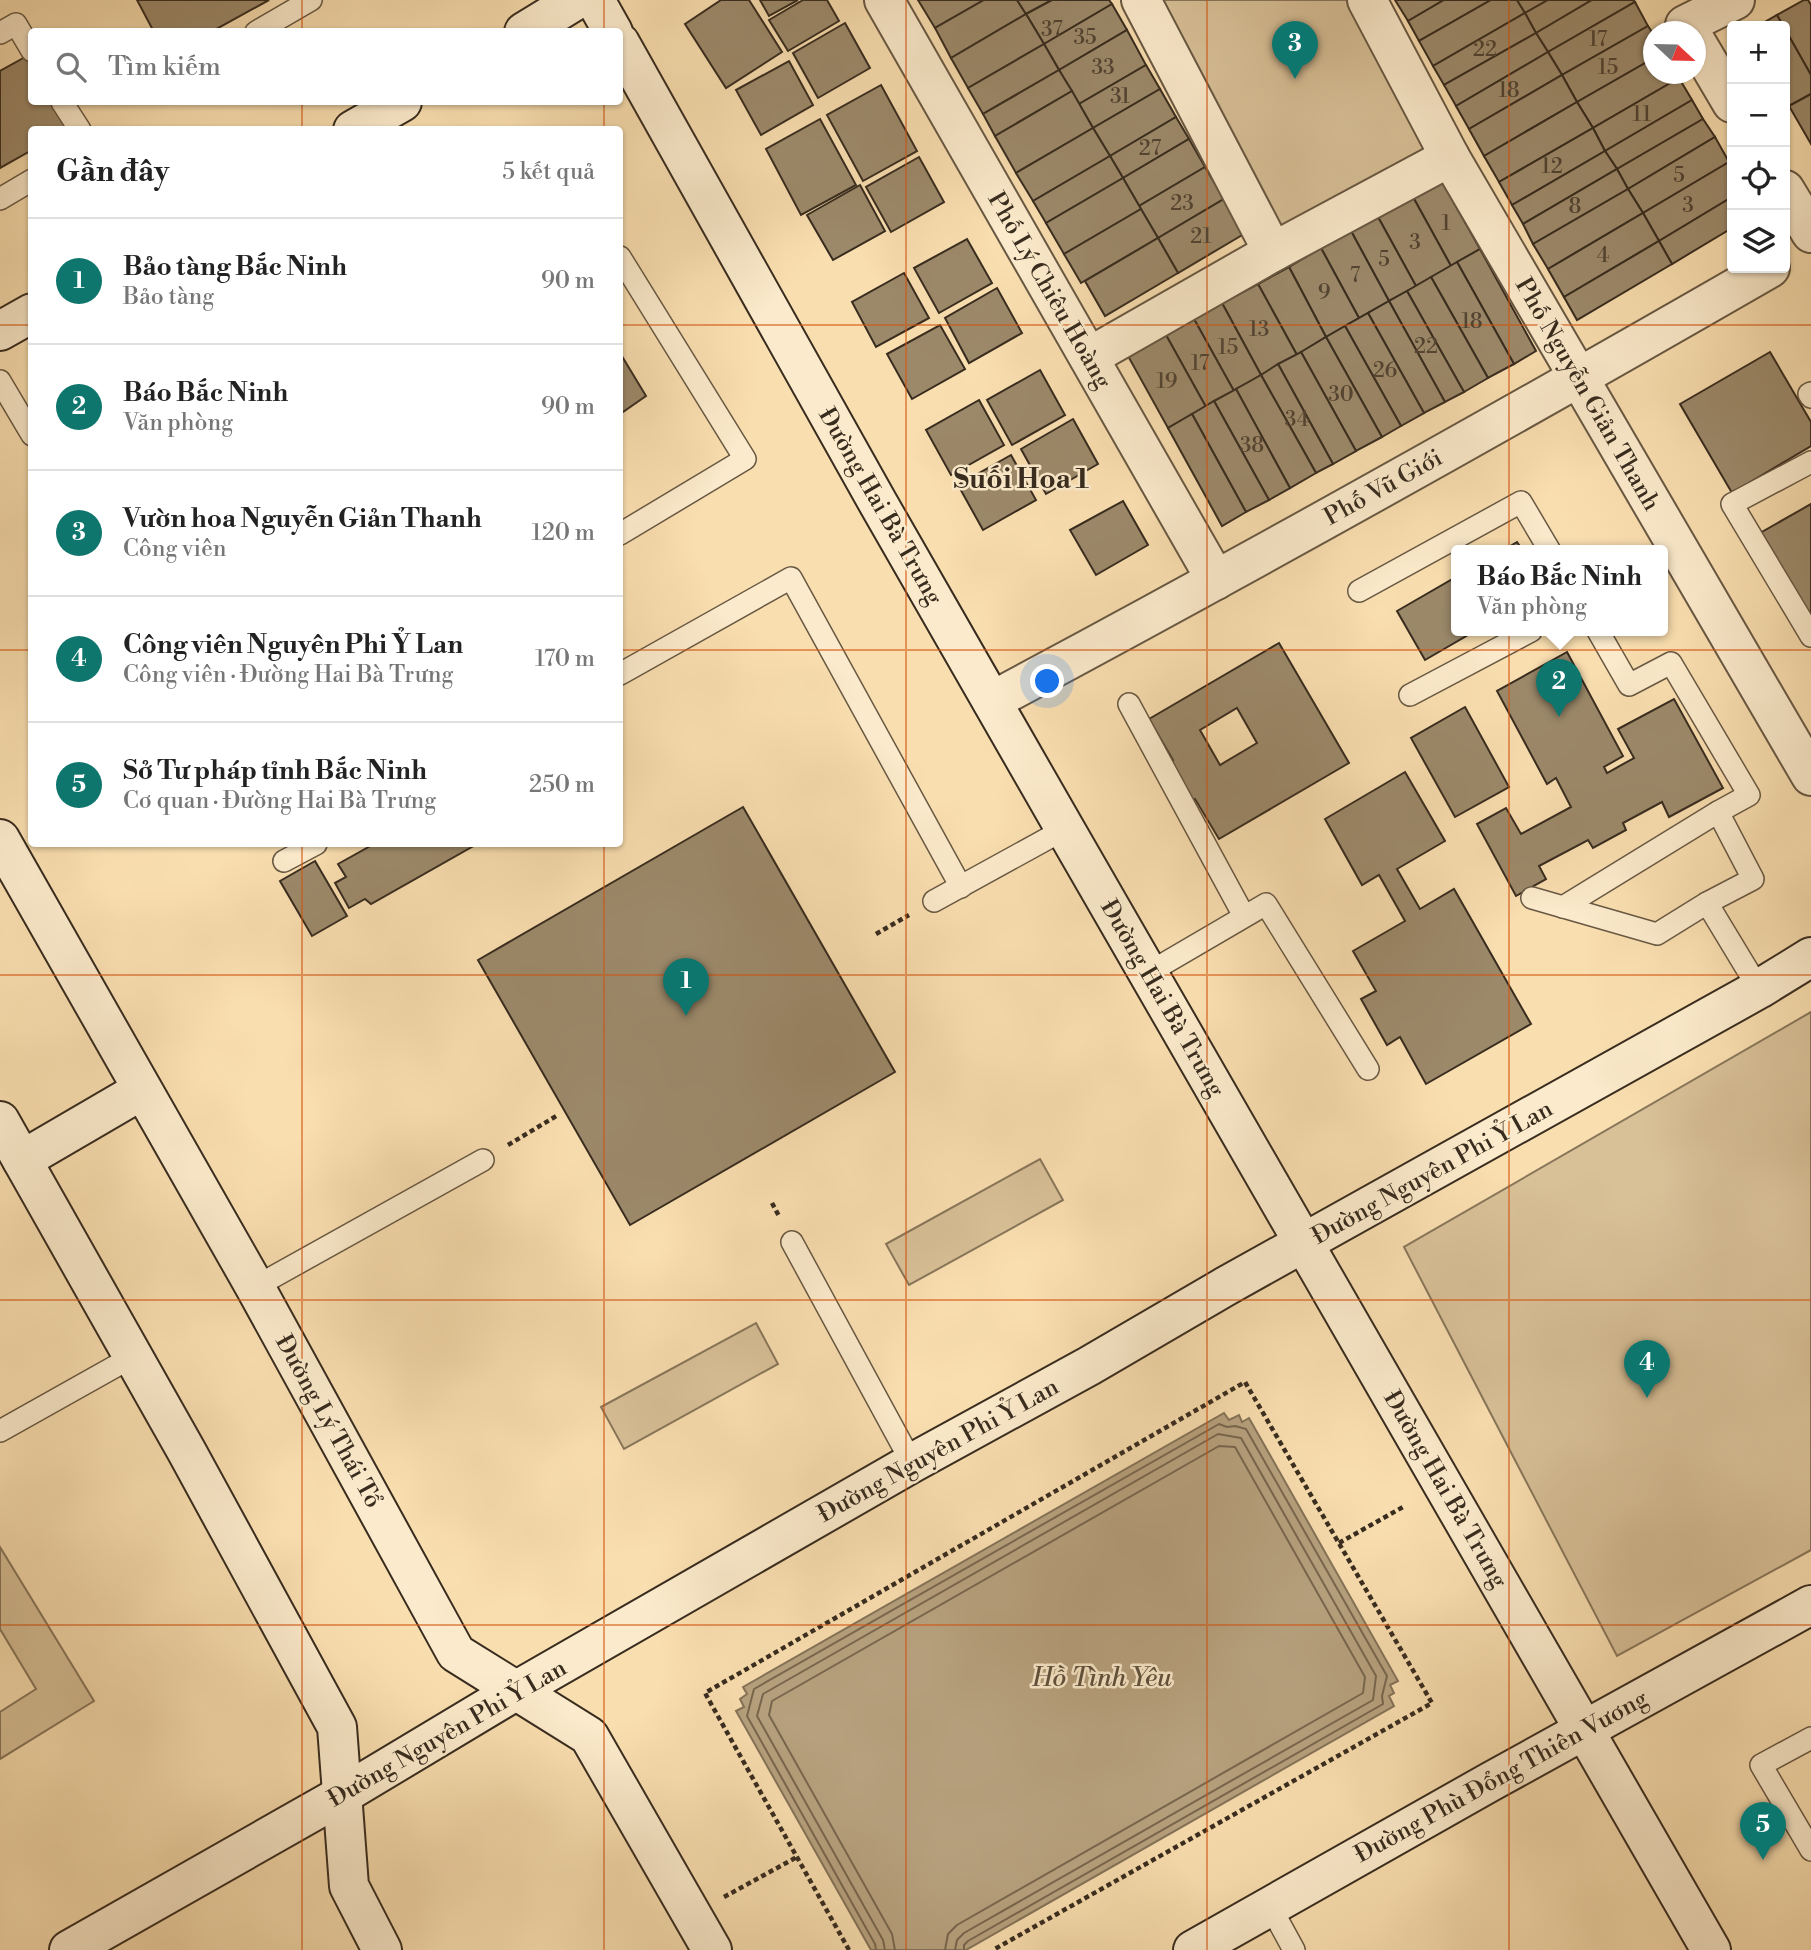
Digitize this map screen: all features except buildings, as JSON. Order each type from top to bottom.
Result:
[{"type":"street","points":[[530,28],[576,0]]},
{"type":"street","points":[[595,0],[611,28]]},
{"type":"street","name":"Phố Lý Chiêu Hoàng","points":[[884,0],[1216,580]]},
{"type":"street","points":[[1141,0],[1273,252]]},
{"type":"street","name":"Phố Nguyễn Giản Thanh","points":[[1367,0],[1450,157],[1811,776]]},
{"type":"street","points":[[1693,21],[1735,0]]},
{"type":"street","name":"Đường Hai Bà Trưng","points":[[623,48],[1065,829],[1711,1950]]},
{"type":"street","points":[[1706,60],[1727,95]]},
{"type":"street","points":[[360,126],[397,105]]},
{"type":"street","points":[[1089,357],[1273,252],[1450,157]]},
{"type":"street","points":[[1790,198],[1811,233]]},
{"type":"street","points":[[1790,256],[1811,244]]},
{"type":"street","name":"Phố Vũ Giới","points":[[992,701],[1216,580],[1761,273]]},
{"type":"street","points":[[0,331],[28,315]]},
{"type":"street","name":"Đường Lý Thái Tổ","points":[[0,839],[255,1287],[456,1653],[589,1736],[712,1950]]},
{"type":"street","name":"Đường Nguyên Phi Ỷ Lan","points":[[69,1950],[342,1795],[517,1690],[912,1463],[1759,989],[1811,957]]},
{"type":"street","points":[[22,1160],[142,1090]]},
{"type":"street","points":[[0,1121],[337,1727],[349,1886],[382,1950]]},
{"type":"street","name":"Đường Phù Đổng Thiên Vương","points":[[1193,1950],[1811,1605]]},
{"type":"lane","points":[[263,28],[311,0]]},
{"type":"lane","points":[[0,33],[16,24],[28,44]]},
{"type":"lane","points":[[64,105],[77,126]]},
{"type":"lane","points":[[0,199],[28,182]]},
{"type":"lane","points":[[623,262],[745,459],[623,532]]},
{"type":"lane","points":[[0,380],[28,428]]},
{"type":"lane","points":[[1811,462],[1732,505],[1811,636]]},
{"type":"lane","points":[[1359,591],[1521,502],[1546,545]]},
{"type":"lane","points":[[623,672],[791,578],[961,887]]},
{"type":"lane","points":[[1410,695],[1522,636]]},
{"type":"lane","points":[[1563,907],[1749,795],[1671,663],[1629,685],[1601,636]]},
{"type":"lane","points":[[1129,704],[1244,916]]},
{"type":"lane","points":[[1532,898],[1657,934],[1753,879],[1718,813]]},
{"type":"lane","points":[[934,901],[1065,829]]},
{"type":"lane","points":[[284,862],[311,847]]},
{"type":"lane","points":[[1707,903],[1759,989]]},
{"type":"lane","points":[[1148,973],[1266,904],[1368,1069]]},
{"type":"lane","points":[[255,1287],[483,1160]]},
{"type":"lane","points":[[792,1242],[912,1463]]},
{"type":"lane","points":[[0,1431],[132,1357]]},
{"type":"lane","points":[[1811,1738],[1761,1765],[1811,1850]]},
{"type":"lane","points":[[1270,1906],[1294,1950]]},
{"type":"path","points":[[876,934],[934,901]]},
{"type":"path","points":[[483,1160],[558,1115]]},
{"type":"path","points":[[849,1950],[705,1693],[1245,1382],[1432,1703],[993,1950]]},
{"type":"path","points":[[1339,1543],[1403,1507]]},
{"type":"path","points":[[718,1901],[797,1857]]},
{"type":"shaded area","points":[[1141,0],[1367,0],[1450,157],[1273,252]]},
{"type":"shaded area","points":[[1811,1012],[1811,1550],[1617,1656],[1404,1247]]},
{"type":"shaded area","points":[[1040,1159],[1063,1200],[909,1285],[886,1244]]},
{"type":"shaded area","points":[[756,1323],[778,1364],[624,1449],[601,1407]]},
{"type":"shaded area","points":[[0,1547],[94,1701],[0,1759],[0,1712],[36,1689],[0,1629]]},
{"type":"water","name":"Hồ Tình Yêu","points":[[1224,1413],[1229,1420],[1239,1415],[1242,1422],[1249,1418],[1398,1681],[1390,1685],[1394,1693],[1389,1696],[1394,1706],[966,1950],[871,1950],[736,1711],[744,1707],[740,1699],[747,1694],[743,1687]]},
{"type":"place","name":"Vườn hoa Nguyễn Giản Thanh","points":[[1295,79]]},
{"type":"place","name":"Báo Bắc Ninh","points":[[1559,717]]},
{"type":"place","name":"Bảo tàng Bắc Ninh","points":[[686,1016]]},
{"type":"place","name":"Công viên Nguyên Phi Ỷ Lan","points":[[1647,1398]]},
{"type":"place","name":"Sở Tư pháp tỉnh Bắc Ninh","points":[[1763,1860]]},
{"type":"district","name":"Suối Hoa 1","points":[[1021,478]]}]
